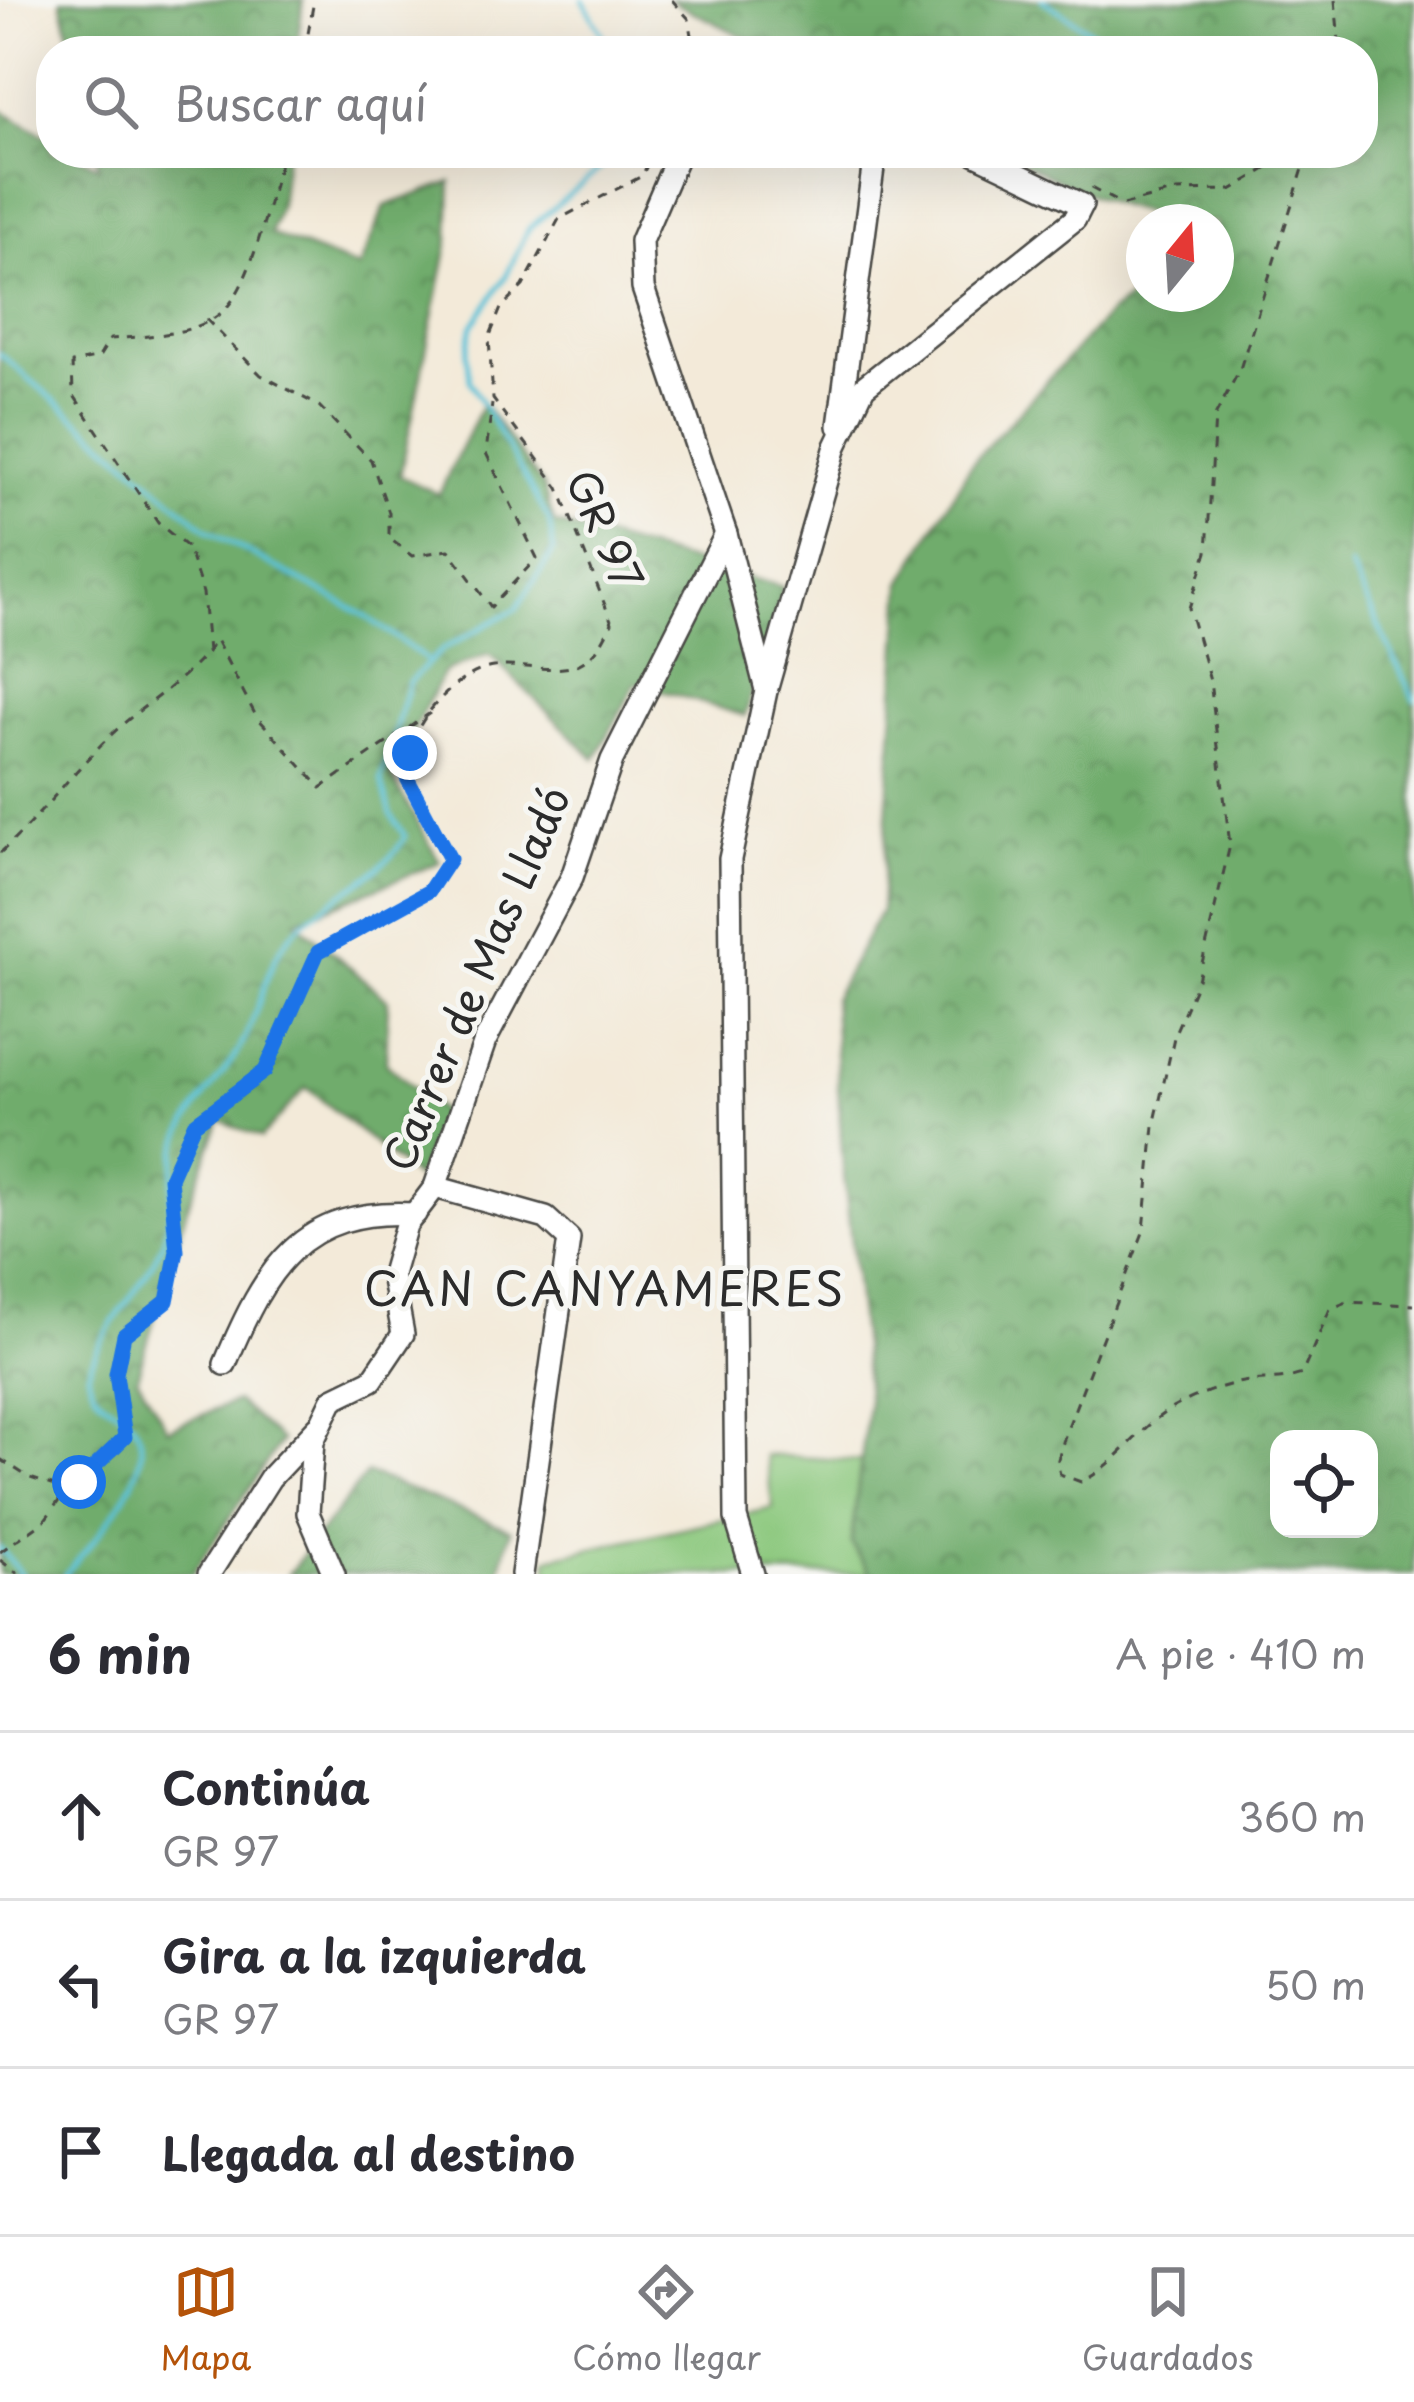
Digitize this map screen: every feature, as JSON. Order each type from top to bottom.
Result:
[{"type":"street","points":[[673,168],[641,241],[643,288],[725,534],[766,691]]},
{"type":"street","points":[[753,1574],[736,1518],[730,859],[766,691],[836,446],[873,168]]},
{"type":"street","points":[[836,446],[864,388],[1075,219],[1072,201],[1005,168]]},
{"type":"street","name":"Carrer de Mas Lladó","points":[[322,1422],[333,1399],[372,1380],[403,1334],[392,1274],[415,1214],[435,1187],[485,1041],[572,877],[612,760],[725,534]]},
{"type":"street","points":[[435,1187],[547,1218],[569,1239],[522,1574]]},
{"type":"street","points":[[225,1364],[267,1272],[296,1244],[325,1228],[379,1212],[415,1214]]},
{"type":"street","points":[[209,1574],[270,1478],[322,1422]]},
{"type":"street","points":[[322,1422],[313,1442],[308,1513],[334,1574]]},
{"type":"path","points":[[308,36],[314,0]]},
{"type":"path","points":[[672,0],[689,19],[692,36]]},
{"type":"path","points":[[1335,0],[1339,36]]},
{"type":"path","points":[[208,652],[203,593],[188,548],[158,523],[73,394],[72,363],[99,357],[110,339],[171,333],[221,313],[244,277],[278,168]]},
{"type":"path","points":[[206,319],[261,375],[319,406],[371,460],[389,513],[389,538],[412,556],[449,550],[491,607],[537,557],[485,453],[493,400],[489,338],[501,308],[532,270],[537,252],[559,219],[642,176],[645,168]]},
{"type":"path","points":[[1072,201],[1083,184],[1123,205],[1177,191],[1221,192],[1265,168]]},
{"type":"path","points":[[1303,168],[1240,369],[1215,416],[1207,552],[1189,608],[1210,681],[1230,845],[1198,980],[1175,1033],[1159,1102],[1144,1230],[1066,1432],[1057,1463],[1060,1474],[1082,1481],[1099,1474],[1141,1427],[1179,1404],[1238,1382],[1282,1381],[1302,1374],[1330,1309],[1347,1302],[1414,1305]]},
{"type":"path","name":"GR 97","points":[[67,1490],[125,1437],[116,1374],[124,1335],[167,1301],[177,1251],[170,1178],[194,1124],[265,1071],[318,952],[429,891],[450,859],[407,778],[410,753],[432,712],[456,682],[476,670],[573,667],[593,656],[612,623],[560,488],[493,400]]},
{"type":"path","points":[[0,853],[107,738],[140,707],[194,671],[216,640],[256,716],[321,788],[432,712]]},
{"type":"path","points":[[0,1459],[30,1478],[67,1490],[44,1521],[0,1552]]},
{"type":"path","points":[[0,1560],[18,1574]]},
{"type":"green space","points":[[61,0],[303,0],[299,36],[69,36]]},
{"type":"green space","points":[[669,0],[1414,0],[1414,1574],[871,1574],[851,1543],[868,1404],[842,1156],[833,999],[881,910],[902,583],[971,464],[1109,313],[1126,300],[1126,312],[1234,312],[1234,204],[1126,207],[1036,168],[1378,168],[1378,36],[742,36]]},
{"type":"green space","points":[[0,109],[36,130],[36,168],[284,168],[280,206],[270,234],[359,268],[385,206],[451,182],[449,240],[400,476],[439,494],[483,403],[543,486],[554,523],[783,587],[745,716],[636,683],[595,759],[489,654],[444,672],[390,774],[440,862],[296,921],[388,1000],[386,1063],[443,1113],[416,1178],[306,1087],[261,1138],[220,1120],[188,1205],[137,1377],[168,1429],[236,1401],[281,1441],[192,1574],[0,1574]]},
{"type":"green space","points":[[765,1455],[861,1461],[851,1543],[871,1574],[548,1574],[548,1558],[773,1508]]},
{"type":"green space","points":[[367,1473],[511,1530],[499,1574],[288,1574]]},
{"type":"waterway","points":[[583,0],[603,36]]},
{"type":"waterway","points":[[1042,0],[1098,36]]},
{"type":"waterway","points":[[65,1574],[122,1500],[140,1456],[139,1436],[129,1419],[98,1396],[88,1373],[103,1339],[161,1246],[183,1133],[241,1046],[280,949],[302,924],[384,863],[405,836],[391,814],[381,780],[409,682],[443,649],[516,609],[554,551],[549,520],[470,382],[467,353],[472,326],[505,278],[529,228],[601,168]]},
{"type":"waterway","points":[[0,354],[210,532],[364,615],[427,660]]},
{"type":"waterway","points":[[1350,566],[1414,700]]},
{"type":"waterway","points":[[0,1548],[21,1574]]},
{"type":"district","name":"CAN CANYAMERES","points":[[605,1290]]},
{"type":"route","points":[[79,1482],[125,1437],[116,1374],[124,1335],[167,1301],[177,1251],[170,1178],[194,1124],[265,1071],[318,952],[429,891],[450,859],[407,778],[410,753]]}]
